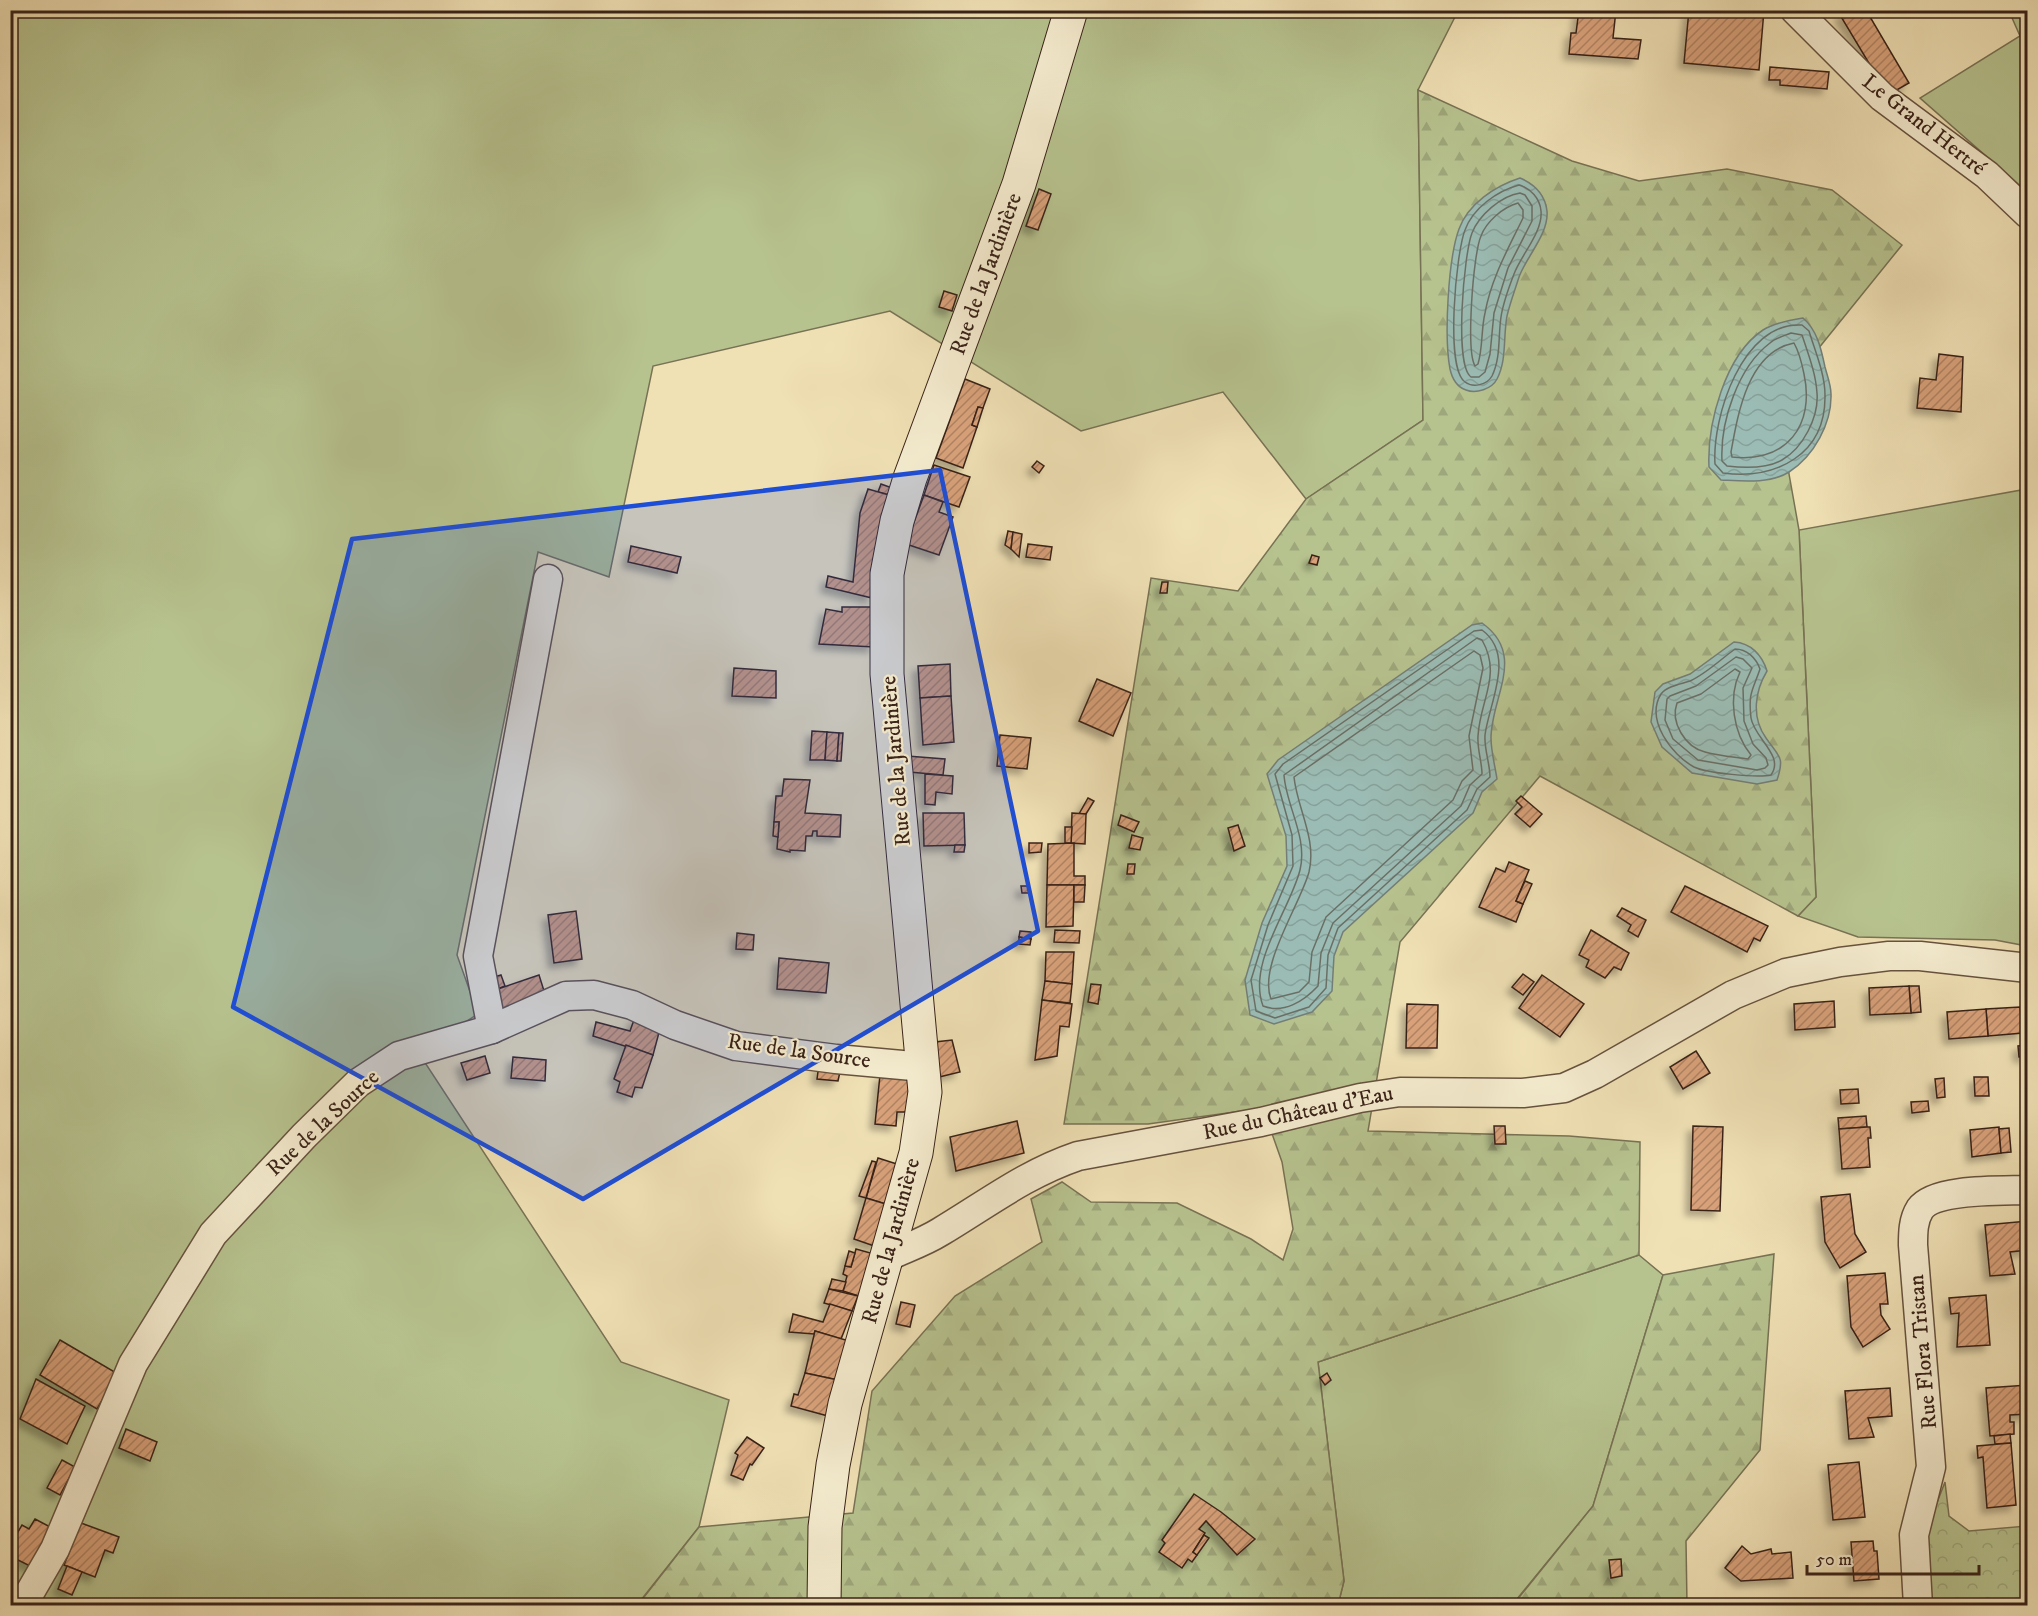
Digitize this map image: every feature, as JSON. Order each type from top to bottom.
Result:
[{"type":"street","name":"Rue de la Jardinière","points":[[824,1605],[825,1527],[833,1465],[845,1404],[889,1256],[916,1153],[925,1092],[887,674],[887,574],[897,521],[910,478],[1019,184],[1071,10]]},
{"type":"street","name":"Le Grand Hertré","points":[[1795,10],[1882,97],[1987,175],[2028,214]]},
{"type":"street","points":[[492,1029],[478,956],[548,579]]},
{"type":"street","name":"Rue du Château d'Eau","points":[[889,1256],[938,1233],[1012,1184],[1053,1164],[1078,1156],[1262,1122],[1360,1098],[1400,1092],[1523,1093],[1564,1088],[1595,1074],[1733,995],[1786,973],[1889,956],[1920,956],[2028,968]]},
{"type":"street","name":"Rue de la Source","points":[[22,1605],[55,1549],[133,1364],[213,1234],[304,1136],[358,1083],[399,1056],[492,1029],[566,996],[594,995],[632,1005],[675,1025],[736,1046],[836,1059],[924,1067]]},
{"type":"street","name":"Rue Flora Tristan","points":[[1918,1605],[1914,1535],[1932,1467],[1913,1245],[1915,1219],[1921,1209],[1936,1198],[2028,1190]]},
{"type":"highlighted area","points":[[940,470],[1038,931],[583,1199],[233,1007],[352,539]]},
{"type":"green space","points":[[11,11],[1458,11],[1418,90],[1423,420],[1306,499],[1223,392],[1081,431],[890,311],[653,366],[609,577],[538,552],[457,955],[478,1014],[418,1052],[621,1362],[729,1400],[699,1527],[637,1605],[11,1606]]},
{"type":"green space","points":[[2009,11],[2027,11],[2027,192],[1920,98],[2020,36]]},
{"type":"green space","points":[[1418,90],[1572,161],[1639,181],[1727,169],[1832,190],[1902,245],[1776,401],[1799,530],[1816,897],[1798,916],[1540,776],[1400,942],[1368,1131],[1569,1136],[1640,1142],[1639,1255],[1318,1362],[1344,1581],[1338,1605],[637,1606],[699,1527],[853,1513],[872,1391],[955,1296],[1042,1242],[1031,1199],[1062,1182],[1091,1202],[1177,1203],[1251,1239],[1283,1260],[1293,1229],[1282,1162],[1263,1108],[1148,1124],[1064,1124],[1151,578],[1238,591],[1306,499],[1423,420]]},
{"type":"green space","points":[[2027,489],[2027,946],[1995,940],[1858,937],[1798,916],[1816,897],[1799,530]]},
{"type":"green space","points":[[1774,1254],[1760,1450],[1686,1541],[1687,1605],[1512,1606],[1593,1506],[1663,1275]]},
{"type":"green space","points":[[1639,1255],[1663,1275],[1593,1506],[1512,1605],[1338,1605],[1344,1581],[1318,1362]]},
{"type":"green space","points":[[1945,1482],[1949,1516],[1969,1531],[2027,1526],[2027,1605],[1932,1605],[1926,1531]]},
{"type":"water","points":[[1520,178],[1530,183],[1541,195],[1546,205],[1547,220],[1541,237],[1522,269],[1511,301],[1507,316],[1502,364],[1497,379],[1488,388],[1470,391],[1460,387],[1454,379],[1448,355],[1448,298],[1455,242],[1463,220],[1483,197]]},
{"type":"water","points":[[1803,318],[1812,328],[1818,340],[1831,394],[1831,405],[1820,438],[1798,465],[1781,476],[1756,481],[1721,480],[1709,467],[1709,450],[1715,411],[1729,373],[1738,356],[1763,330]]},
{"type":"water","points":[[1482,623],[1495,635],[1502,649],[1505,663],[1492,723],[1492,753],[1497,779],[1482,792],[1473,813],[1343,932],[1334,956],[1332,991],[1312,1012],[1274,1024],[1250,1015],[1245,980],[1262,923],[1287,866],[1286,836],[1267,774],[1278,760],[1472,625]]},
{"type":"water","points":[[1734,642],[1751,647],[1762,660],[1767,671],[1757,695],[1756,704],[1761,730],[1779,757],[1777,780],[1757,784],[1692,773],[1662,747],[1651,722],[1655,692],[1663,684],[1690,674]]},
{"type":"building","points":[[1579,10],[1616,10],[1613,38],[1641,40],[1638,59],[1569,54],[1571,33],[1576,33]]},
{"type":"building","points":[[1689,10],[1764,10],[1759,70],[1684,63]]},
{"type":"building","points":[[1848,10],[1866,10],[1909,83],[1888,95],[1840,15]]},
{"type":"building","points":[[1770,67],[1829,72],[1827,89],[1780,85],[1780,80],[1769,80]]},
{"type":"building","points":[[1039,189],[1051,194],[1038,230],[1026,226]]},
{"type":"building","points":[[944,291],[957,295],[952,311],[939,307]]},
{"type":"building","points":[[1939,354],[1963,357],[1961,412],[1917,408],[1920,378],[1936,380]]},
{"type":"building","points":[[965,379],[990,389],[983,408],[978,407],[972,425],[977,427],[963,468],[936,458]]},
{"type":"building","points":[[978,407],[983,408],[977,427],[972,425]]},
{"type":"building","points":[[1037,461],[1044,466],[1039,473],[1032,467]]},
{"type":"building","points":[[934,465],[970,477],[959,507],[924,495]]},
{"type":"building","points":[[881,484],[892,488],[889,495],[878,492]]},
{"type":"building","points":[[868,489],[889,495],[872,598],[826,587],[828,576],[853,582],[860,513]]},
{"type":"building","points":[[924,495],[943,502],[939,512],[953,517],[939,555],[906,544]]},
{"type":"building","points":[[1008,531],[1013,532],[1011,549],[1005,545]]},
{"type":"building","points":[[1013,532],[1022,534],[1019,557],[1011,549]]},
{"type":"building","points":[[1028,544],[1052,547],[1050,560],[1026,557]]},
{"type":"building","points":[[631,546],[681,557],[677,573],[628,562]]},
{"type":"building","points":[[1312,555],[1319,557],[1317,565],[1309,563]]},
{"type":"building","points":[[1162,582],[1168,582],[1167,593],[1160,593]]},
{"type":"building","points":[[842,607],[873,607],[874,647],[819,644],[826,609],[842,612]]},
{"type":"building","points":[[950,664],[951,696],[920,698],[918,666]]},
{"type":"building","points":[[734,668],[776,671],[776,698],[732,696]]},
{"type":"building","points":[[1097,679],[1131,693],[1113,736],[1079,721]]},
{"type":"building","points":[[951,696],[954,742],[923,745],[920,698]]},
{"type":"building","points":[[812,731],[827,732],[825,760],[810,760]]},
{"type":"building","points":[[827,732],[839,733],[837,761],[825,760]]},
{"type":"building","points":[[839,733],[843,733],[841,761],[837,761]]},
{"type":"building","points":[[1000,735],[1031,738],[1027,769],[997,766]]},
{"type":"building","points":[[907,756],[945,759],[943,775],[909,772]]},
{"type":"building","points":[[925,774],[953,776],[952,794],[936,792],[935,805],[925,804]]},
{"type":"building","points":[[784,779],[810,780],[805,813],[841,815],[840,837],[817,836],[817,831],[813,831],[812,836],[806,836],[805,851],[790,850],[790,852],[777,849],[779,822],[774,822],[776,796],[782,796]]},
{"type":"building","points":[[1521,796],[1542,814],[1530,827],[1515,814],[1522,807],[1516,801]]},
{"type":"building","points":[[1088,798],[1094,801],[1086,814],[1079,814]]},
{"type":"building","points":[[923,813],[964,813],[965,845],[924,846]]},
{"type":"building","points":[[1072,813],[1086,814],[1085,844],[1071,843]]},
{"type":"building","points":[[1121,815],[1139,822],[1134,832],[1118,825]]},
{"type":"building","points":[[774,822],[779,822],[778,837],[773,836]]},
{"type":"building","points":[[1238,825],[1245,846],[1234,851],[1228,828]]},
{"type":"building","points":[[1065,827],[1072,827],[1071,843],[1065,843]]},
{"type":"building","points":[[1132,835],[1143,838],[1140,850],[1129,848]]},
{"type":"building","points":[[1029,843],[1042,843],[1041,852],[1029,853]]},
{"type":"building","points":[[1074,843],[1074,876],[1085,876],[1085,885],[1047,885],[1048,844]]},
{"type":"building","points":[[955,845],[965,845],[964,852],[954,852]]},
{"type":"building","points":[[1509,862],[1529,870],[1516,901],[1523,904],[1516,922],[1479,907],[1496,868],[1505,872]]},
{"type":"building","points":[[1128,864],[1135,864],[1134,874],[1127,874]]},
{"type":"building","points":[[1525,881],[1532,884],[1523,904],[1516,901]]},
{"type":"building","points":[[1047,885],[1074,885],[1073,926],[1046,927]]},
{"type":"building","points":[[1074,885],[1085,885],[1084,902],[1074,902]]},
{"type":"building","points":[[1021,886],[1029,886],[1029,893],[1022,893]]},
{"type":"building","points":[[1685,886],[1768,926],[1760,941],[1754,938],[1747,952],[1671,912]]},
{"type":"building","points":[[1622,908],[1646,920],[1638,937],[1628,931],[1631,925],[1617,916]]},
{"type":"building","points":[[576,911],[582,959],[554,963],[548,915]]},
{"type":"building","points":[[1055,930],[1080,931],[1079,943],[1054,942]]},
{"type":"building","points":[[1591,930],[1629,953],[1621,970],[1614,967],[1605,978],[1586,967],[1589,960],[1579,955]]},
{"type":"building","points":[[1020,931],[1031,932],[1031,939],[1019,937]]},
{"type":"building","points":[[737,933],[754,935],[753,950],[736,949]]},
{"type":"building","points":[[1019,937],[1031,939],[1030,945],[1019,944]]},
{"type":"building","points":[[1046,952],[1074,952],[1072,984],[1045,981]]},
{"type":"building","points":[[779,958],[829,963],[826,993],[777,989]]},
{"type":"building","points":[[1523,974],[1534,982],[1523,995],[1512,987]]},
{"type":"building","points":[[501,975],[505,986],[495,990],[491,978]]},
{"type":"building","points":[[539,975],[545,994],[501,1010],[495,990]]},
{"type":"building","points":[[1542,975],[1584,1004],[1560,1037],[1519,1008]]},
{"type":"building","points":[[1045,981],[1072,984],[1070,1003],[1042,1000]]},
{"type":"building","points":[[1091,984],[1101,985],[1098,1004],[1088,1002]]},
{"type":"building","points":[[1909,986],[1919,986],[1921,1012],[1911,1013]]},
{"type":"building","points":[[1909,986],[1911,1013],[1870,1015],[1869,988]]},
{"type":"building","points":[[1042,1000],[1072,1004],[1069,1027],[1060,1026],[1057,1056],[1035,1060]]},
{"type":"building","points":[[1834,1001],[1835,1027],[1795,1030],[1794,1004]]},
{"type":"building","points":[[1407,1004],[1438,1005],[1437,1048],[1406,1048]]},
{"type":"building","points":[[2020,1007],[2023,1033],[1988,1036],[1986,1009]]},
{"type":"building","points":[[1986,1009],[1988,1036],[1949,1039],[1947,1012]]},
{"type":"building","points":[[635,1017],[661,1025],[653,1055],[593,1036],[596,1022],[630,1031]]},
{"type":"building","points":[[952,1040],[960,1072],[939,1077],[935,1042]]},
{"type":"building","points":[[626,1045],[653,1055],[642,1088],[635,1087],[632,1097],[617,1092],[620,1082],[614,1079]]},
{"type":"building","points":[[2028,1045],[2028,1056],[2019,1057],[2018,1046]]},
{"type":"building","points":[[1696,1051],[1710,1073],[1683,1089],[1670,1067]]},
{"type":"building","points":[[485,1056],[490,1073],[467,1080],[461,1063]]},
{"type":"building","points":[[513,1057],[546,1060],[545,1081],[511,1078]]},
{"type":"building","points":[[819,1064],[841,1067],[838,1081],[817,1079]]},
{"type":"building","points":[[880,1075],[910,1078],[907,1112],[897,1112],[896,1126],[875,1124]]},
{"type":"building","points":[[1974,1077],[1988,1077],[1989,1096],[1975,1096]]},
{"type":"building","points":[[1944,1078],[1945,1097],[1937,1098],[1935,1079]]},
{"type":"building","points":[[1858,1089],[1859,1103],[1841,1104],[1840,1090]]},
{"type":"building","points":[[1928,1101],[1929,1111],[1912,1113],[1911,1102]]},
{"type":"building","points":[[1866,1116],[1867,1127],[1839,1129],[1838,1118]]},
{"type":"building","points":[[1017,1121],[1024,1153],[956,1171],[950,1137]]},
{"type":"building","points":[[1494,1126],[1505,1126],[1506,1144],[1495,1144]]},
{"type":"building","points":[[1693,1126],[1723,1127],[1720,1211],[1691,1210]]},
{"type":"building","points":[[1870,1127],[1871,1138],[1868,1138],[1870,1167],[1842,1169],[1839,1129]]},
{"type":"building","points":[[1999,1127],[2001,1153],[1972,1157],[1970,1130]]},
{"type":"building","points":[[2009,1128],[2011,1152],[2001,1153],[1999,1129]]},
{"type":"building","points":[[878,1158],[900,1165],[889,1205],[866,1198]]},
{"type":"building","points":[[872,1161],[876,1162],[866,1198],[859,1196]]},
{"type":"building","points":[[1850,1194],[1855,1234],[1866,1252],[1840,1268],[1825,1242],[1821,1197]]},
{"type":"building","points":[[866,1198],[889,1205],[877,1247],[854,1239]]},
{"type":"building","points":[[2028,1221],[2028,1250],[2010,1252],[2015,1274],[1990,1276],[1985,1225]]},
{"type":"building","points":[[856,1249],[874,1254],[862,1297],[843,1291],[847,1276],[843,1274],[845,1266],[851,1267]]},
{"type":"building","points":[[849,1251],[855,1253],[851,1267],[845,1266]]},
{"type":"building","points":[[1885,1273],[1888,1304],[1880,1304],[1881,1315],[1890,1329],[1863,1347],[1851,1327],[1847,1276]]},
{"type":"building","points":[[832,1279],[846,1282],[843,1291],[829,1289]]},
{"type":"building","points":[[829,1289],[858,1296],[852,1311],[824,1303]]},
{"type":"building","points":[[1986,1295],[1990,1345],[1957,1347],[1959,1313],[1951,1314],[1949,1298]]},
{"type":"building","points":[[901,1302],[915,1305],[910,1327],[896,1324]]},
{"type":"building","points":[[830,1304],[852,1311],[841,1339],[815,1331],[814,1334],[789,1332],[793,1314],[823,1322]]},
{"type":"building","points":[[815,1331],[849,1341],[838,1380],[805,1373]]},
{"type":"building","points":[[60,1340],[118,1374],[97,1409],[40,1375]]},
{"type":"building","points":[[805,1373],[838,1380],[828,1416],[791,1406],[794,1394],[798,1395]]},
{"type":"building","points":[[1327,1373],[1331,1380],[1325,1385],[1320,1378]]},
{"type":"building","points":[[36,1379],[85,1406],[67,1444],[20,1419]]},
{"type":"building","points":[[2028,1385],[2028,1414],[2010,1415],[2010,1422],[2014,1422],[2014,1434],[1990,1436],[1986,1388]]},
{"type":"building","points":[[1890,1388],[1892,1416],[1868,1418],[1874,1437],[1849,1439],[1845,1391]]},
{"type":"building","points":[[126,1429],[157,1442],[150,1461],[119,1448]]},
{"type":"building","points":[[2010,1434],[2011,1443],[1995,1444],[1994,1436]]},
{"type":"building","points":[[747,1437],[764,1448],[752,1465],[750,1464],[743,1480],[731,1475],[738,1455],[735,1453]]},
{"type":"building","points":[[2011,1443],[2016,1505],[1987,1508],[1983,1457],[1978,1458],[1977,1446]]},
{"type":"building","points":[[62,1460],[75,1467],[60,1495],[47,1488]]},
{"type":"building","points":[[1859,1462],[1865,1517],[1833,1520],[1828,1465]]},
{"type":"building","points":[[1194,1494],[1255,1539],[1237,1555],[1206,1521],[1199,1529],[1205,1533],[1193,1552],[1197,1555],[1192,1562],[1188,1559],[1182,1568],[1159,1552],[1165,1543],[1162,1540]]},
{"type":"building","points":[[35,1519],[56,1530],[36,1569],[10,1556],[10,1546],[22,1525],[29,1529]]},
{"type":"building","points":[[81,1523],[119,1537],[113,1553],[105,1550],[95,1577],[64,1565]]},
{"type":"building","points":[[1204,1535],[1209,1538],[1197,1555],[1193,1552]]},
{"type":"building","points":[[1873,1541],[1874,1551],[1877,1551],[1879,1579],[1854,1581],[1851,1542]]},
{"type":"building","points":[[1742,1546],[1751,1554],[1771,1549],[1772,1554],[1791,1552],[1793,1578],[1741,1581],[1725,1568]]},
{"type":"building","points":[[1621,1559],[1622,1576],[1611,1578],[1609,1560]]},
{"type":"building","points":[[67,1566],[82,1572],[72,1595],[58,1589]]}]
